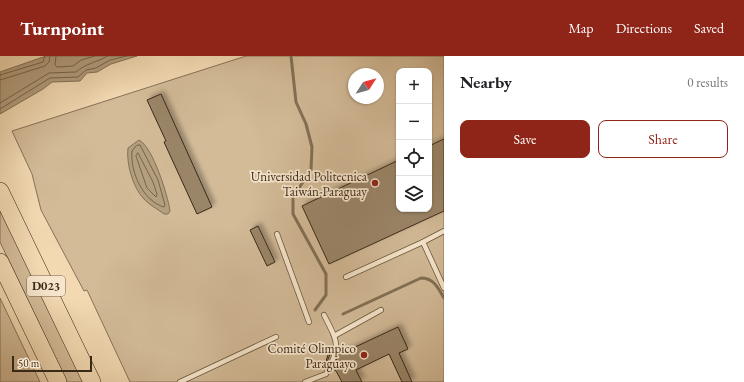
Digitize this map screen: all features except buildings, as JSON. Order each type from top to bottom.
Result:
[{"type":"highway","name":"D023","points":[[0,191],[92,382]]},
{"type":"highway","name":"D023","points":[[0,262],[58,382]]},
{"type":"lane","points":[[346,277],[444,231]]},
{"type":"lane","points":[[278,234],[309,322]]},
{"type":"lane","points":[[423,242],[444,288]]},
{"type":"lane","points":[[334,336],[381,310]]},
{"type":"lane","points":[[305,382],[318,380],[326,374],[336,348],[337,341],[324,314]]},
{"type":"lane","points":[[180,382],[276,337]]},
{"type":"shaded area","points":[[246,56],[444,56],[444,382],[130,382],[87,290],[84,291],[41,210],[32,174],[12,131]]},
{"type":"shaded area","points":[[0,206],[84,382],[67,382],[0,242]]},
{"type":"shaded area","points":[[0,298],[40,382],[0,382]]},
{"type":"water","points":[[46,56],[137,56],[111,64],[97,72],[87,73],[80,81],[52,82],[43,89],[0,114],[0,72]]},
{"type":"water","points":[[139,140],[144,144],[149,152],[159,172],[169,204],[170,211],[168,214],[164,214],[146,201],[140,194],[131,175],[128,161],[128,148]]},
{"type":"waterway","points":[[291,56],[296,102],[306,124],[312,147],[311,170],[293,197],[293,214],[326,274],[326,295],[315,310]]},
{"type":"waterway","points":[[343,314],[421,278],[429,280],[438,287],[444,298]]},
{"type":"place","name":"Universidad Politecnica Taiwán-Paraguay","points":[[375,183]]},
{"type":"place","name":"Comité Olimpico Paraguayo","points":[[364,355]]}]
